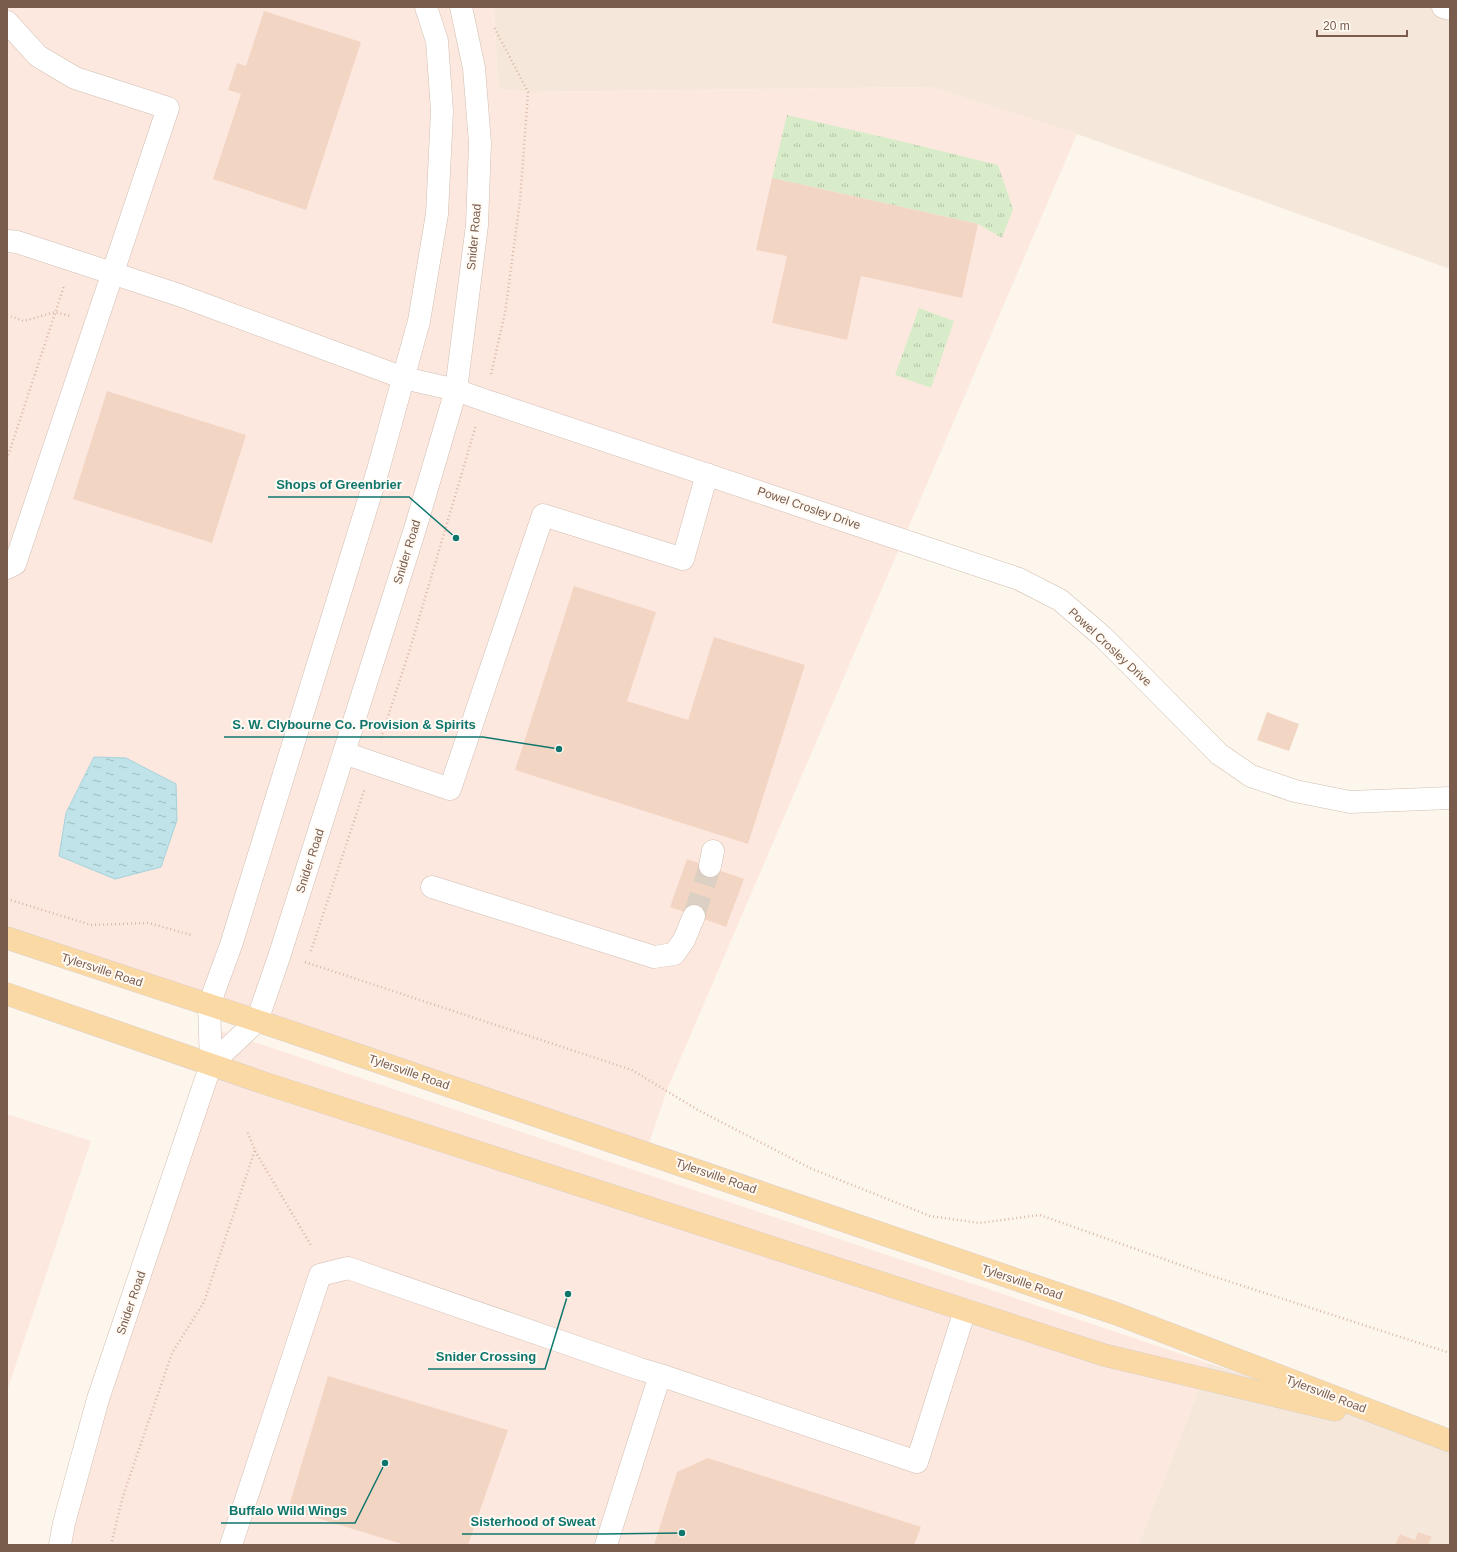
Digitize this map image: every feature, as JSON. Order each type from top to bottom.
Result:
[{"type":"main road","name":"Tylersville Road","points":[[7,938],[210,1005],[1117,1314],[1450,1441]]},
{"type":"main road","name":"Tylersville Road","points":[[7,994],[271,1086],[1104,1355],[1419,1430]]},
{"type":"street","name":"Snider Road","points":[[60,1545],[68,1508],[98,1400],[211,1064],[210,1005],[231,945],[376,478],[419,321],[437,214],[442,111],[437,42],[426,7]]},
{"type":"street","name":"Snider Road","points":[[211,1064],[257,1021],[279,957],[415,530],[456,390],[477,225],[480,143],[474,68],[461,7]]},
{"type":"street","points":[[1443,7],[1450,9]]},
{"type":"street","points":[[7,568],[15,564],[15,536],[97,324],[168,108],[75,78],[38,56],[10,19]]},
{"type":"street","name":"Powel Crosley Drive","points":[[7,241],[17,242],[180,295],[404,378],[456,390],[1019,579],[1060,600],[1102,636],[1219,754],[1250,776],[1295,791],[1350,802],[1450,798]]},
{"type":"street","points":[[344,753],[450,789],[543,515],[683,559],[707,474]]},
{"type":"street","points":[[432,887],[654,957],[674,954],[684,940],[694,916]]},
{"type":"street","points":[[231,1545],[320,1275],[348,1268],[640,1369],[917,1462],[965,1310]]},
{"type":"street","points":[[606,1545],[660,1375]]},
{"type":"path","points":[[7,459],[72,260]]},
{"type":"path","points":[[7,315],[24,321],[55,312],[97,324]]},
{"type":"path","points":[[7,899],[91,925],[149,923],[191,935]]},
{"type":"path","points":[[305,963],[632,1070],[698,1110],[812,1169],[930,1216],[978,1223],[1040,1215],[1203,1273],[1450,1353]]},
{"type":"path","points":[[247,1131],[255,1150],[312,1247]]},
{"type":"path","points":[[111,1545],[123,1496],[172,1353],[204,1302],[255,1150]]},
{"type":"shaded area","points":[[7,7],[494,7],[498,89],[528,92],[931,87],[1077,134],[667,1090],[646,1152],[7,941]]},
{"type":"shaded area","points":[[494,7],[1450,7],[1450,269],[1077,134],[931,87],[528,92],[498,89]]},
{"type":"shaded area","points":[[221,1031],[1208,1363],[1138,1545],[62,1545]]},
{"type":"shaded area","points":[[7,1114],[91,1141],[7,1391]]},
{"type":"shaded area","points":[[1208,1363],[1450,1441],[1450,1545],[1138,1545]]},
{"type":"green space","points":[[787,115],[998,165],[1013,209],[1002,238],[978,224],[772,178]]},
{"type":"green space","points":[[919,308],[954,321],[931,388],[895,375]]},
{"type":"water","points":[[94,757],[126,758],[176,784],[177,820],[161,867],[115,879],[59,856],[66,813]]},
{"type":"building","points":[[264,11],[361,42],[306,210],[213,179],[241,94],[228,90],[237,63],[246,66]]},
{"type":"building","points":[[772,178],[978,224],[962,298],[861,276],[847,340],[772,323],[787,256],[756,250]]},
{"type":"building","points":[[107,391],[246,435],[212,543],[73,499]]},
{"type":"building","points":[[574,586],[656,612],[627,701],[688,720],[714,637],[805,665],[748,844],[515,770]]},
{"type":"building","points":[[1267,712],[1299,724],[1289,751],[1257,740]]},
{"type":"building","points":[[687,859],[744,879],[726,927],[670,907]]},
{"type":"building","points":[[328,1376],[508,1430],[468,1545],[405,1545],[288,1509]]},
{"type":"building","points":[[708,1458],[921,1527],[914,1545],[654,1545],[677,1472]]},
{"type":"building","points":[[1418,1532],[1432,1537],[1428,1545],[1395,1545],[1400,1534],[1415,1540]]},
{"type":"tunnel","points":[[694,916],[710,866]]},
{"type":"place","name":"Shops of Greenbrier","points":[[456,538]]},
{"type":"place","name":"S. W. Clybourne Co. Provision & Spirits","points":[[559,749]]},
{"type":"place","name":"Snider Crossing","points":[[568,1294]]},
{"type":"place","name":"Buffalo Wild Wings","points":[[385,1463]]},
{"type":"place","name":"Sisterhood of Sweat","points":[[682,1533]]}]
